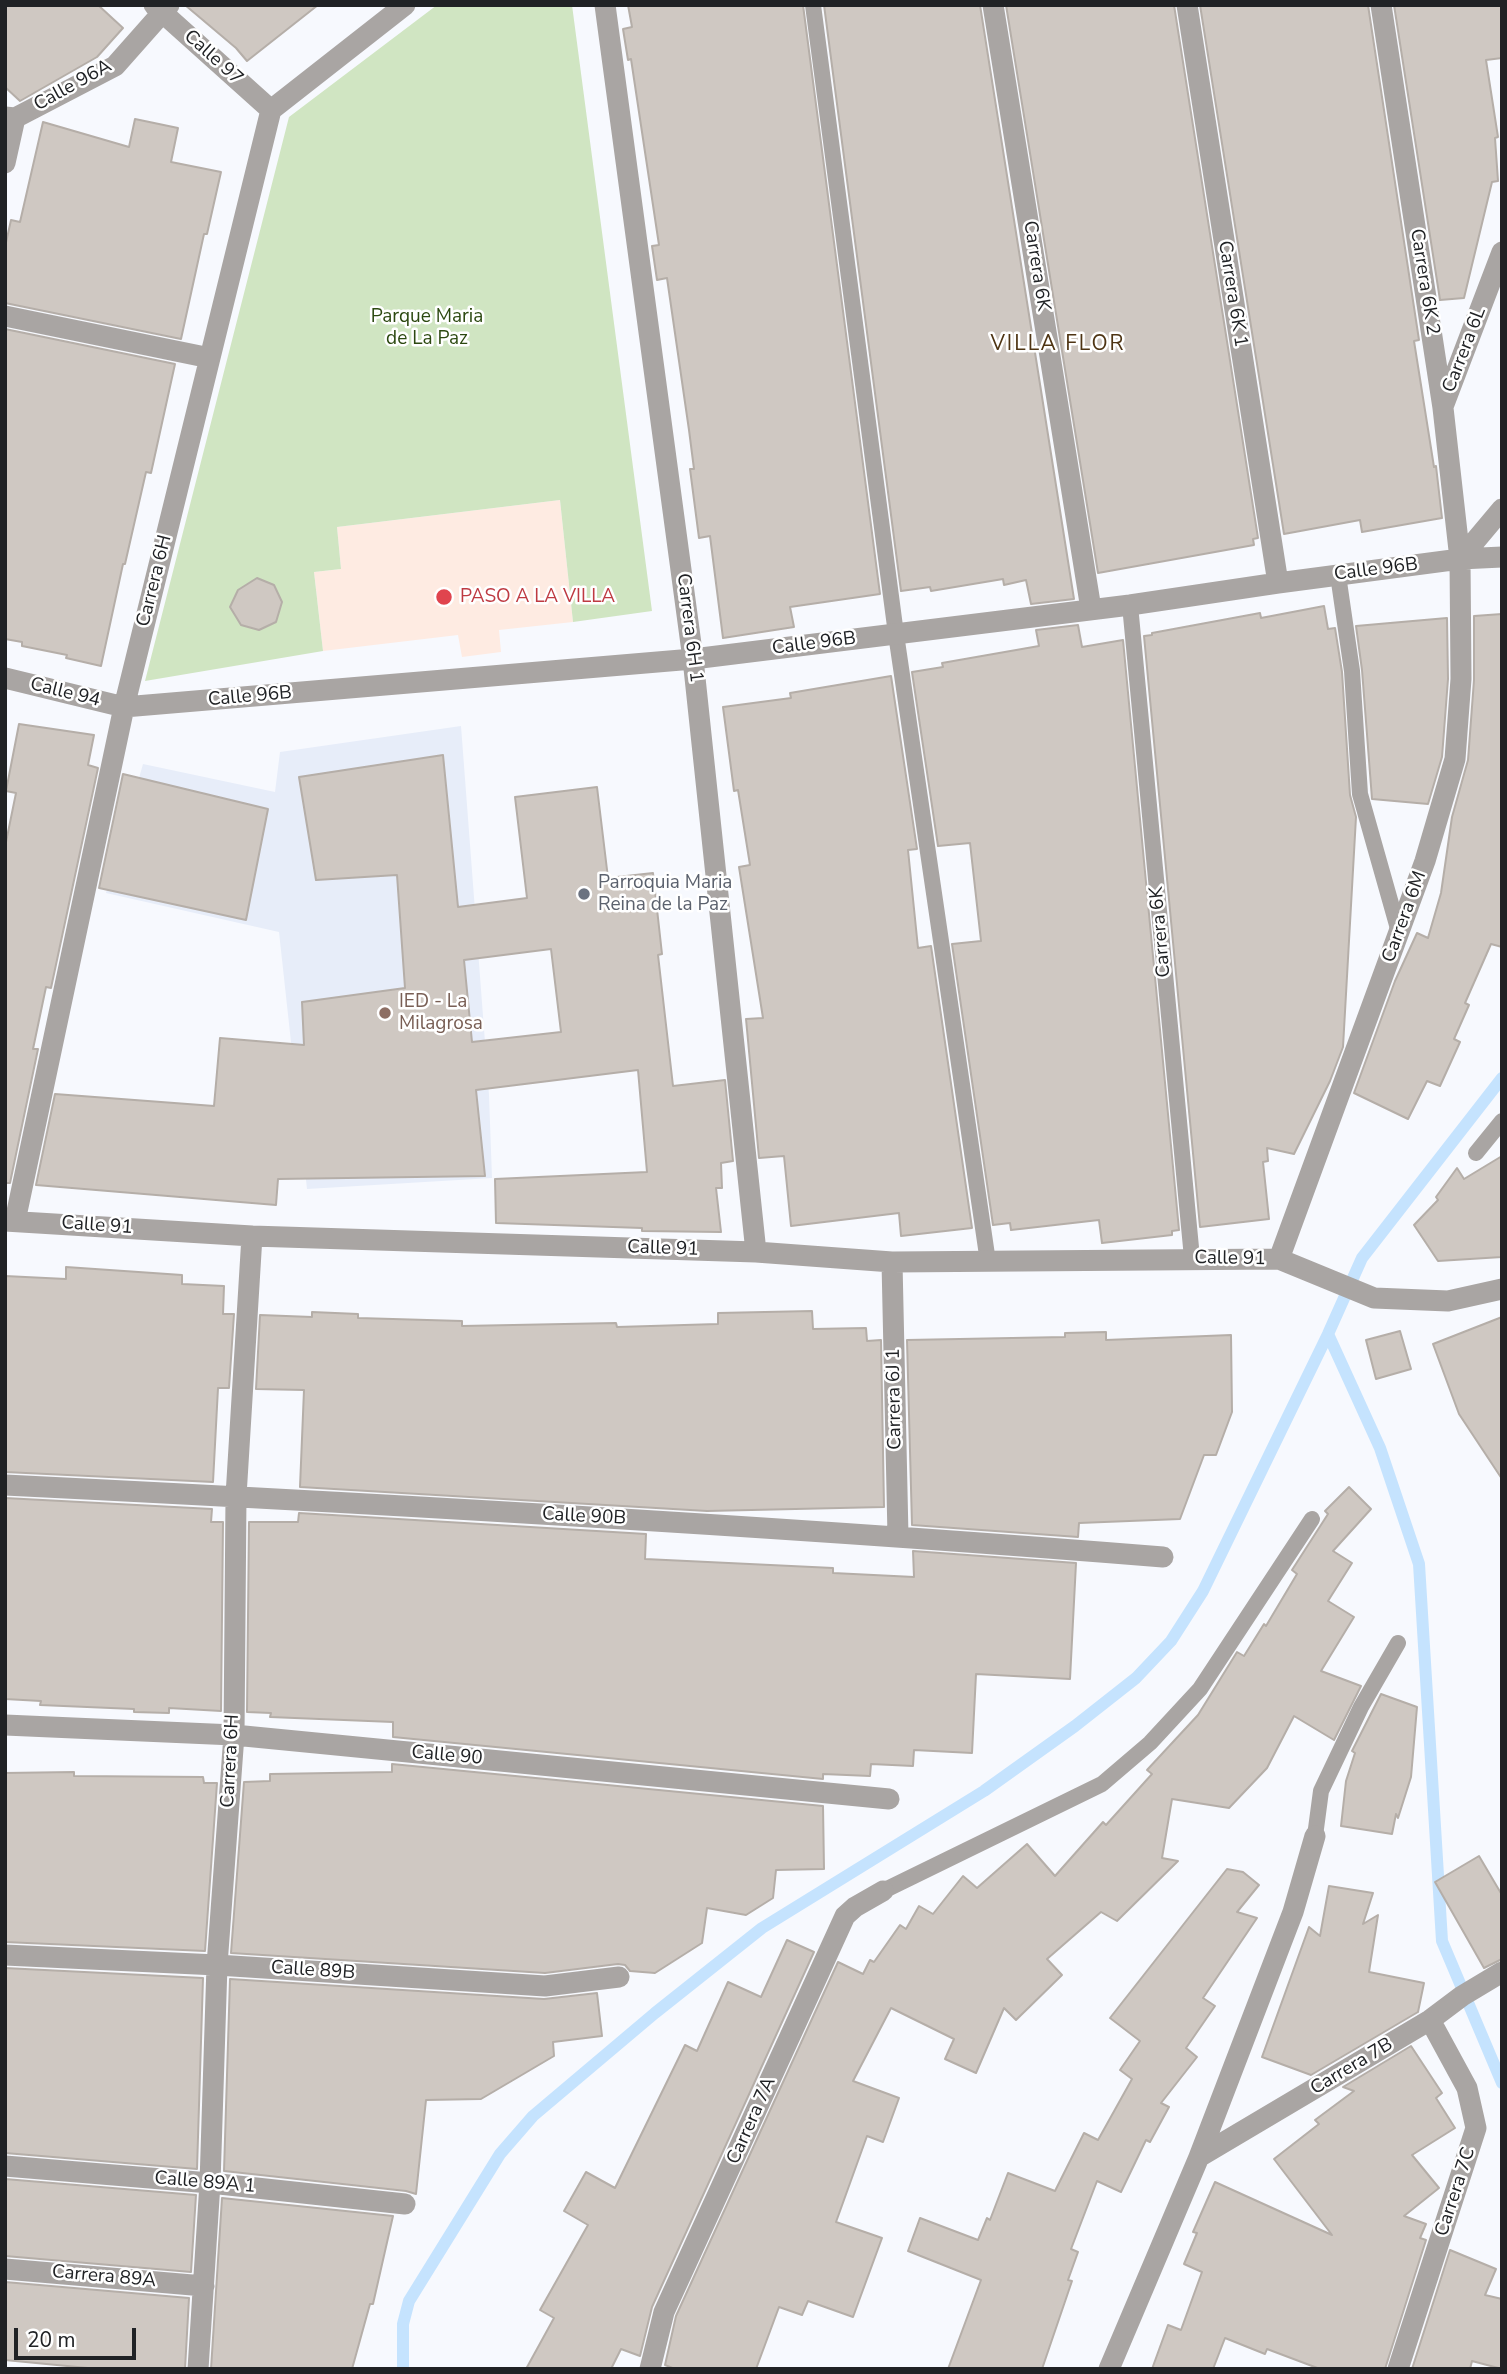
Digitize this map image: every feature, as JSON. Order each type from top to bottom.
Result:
[{"type":"street","points":[[271,110],[405,5]]},
{"type":"street","name":"Carrera 6H 1","points":[[605,5],[693,659],[757,1252]]},
{"type":"street","name":"Carrera 6K","points":[[993,5],[1091,609]]},
{"type":"street","name":"Carrera 6K 1","points":[[1187,5],[1278,583]]},
{"type":"street","name":"Carrera 6K 2","points":[[1381,5],[1443,408],[1460,559]]},
{"type":"street","name":"Calle 97","points":[[162,8],[271,110]]},
{"type":"street","name":"Calle 96A","points":[[10,118],[115,66],[162,8]]},
{"type":"street","name":"Carrera 6H","points":[[10,1221],[124,708],[271,110]]},
{"type":"street","points":[[5,163],[10,118]]},
{"type":"street","name":"Carrera 6L","points":[[1443,408],[1502,252]]},
{"type":"street","points":[[5,316],[210,358]]},
{"type":"street","points":[[1460,559],[1502,509]]},
{"type":"street","name":"Calle 96B","points":[[124,708],[693,659],[1130,605],[1460,559],[1502,557]]},
{"type":"street","name":"Carrera 6M","points":[[1279,1259],[1425,861],[1455,759],[1461,679],[1460,559]]},
{"type":"street","name":"Calle 94","points":[[5,678],[124,708]]},
{"type":"street","name":"Calle 91","points":[[10,1221],[252,1236],[757,1252],[892,1262],[1279,1259],[1374,1298],[1448,1301],[1502,1289]]},
{"type":"street","name":"Carrera 6H","points":[[198,2369],[210,2183],[217,1965],[234,1735],[236,1496],[252,1236]]},
{"type":"street","name":"Carrera 6J 1","points":[[892,1262],[898,1536]]},
{"type":"street","name":"Calle 90B","points":[[5,1485],[236,1496],[898,1536],[1163,1557]]},
{"type":"street","name":"Calle 90","points":[[5,1725],[234,1735],[889,1799]]},
{"type":"street","points":[[1109,2369],[1199,2157],[1293,1912],[1315,1836]]},
{"type":"street","name":"Carrera 7A","points":[[650,2369],[664,2312],[845,1916],[883,1891]]},
{"type":"street","name":"Calle 89B","points":[[5,1955],[217,1965],[545,1986],[619,1977]]},
{"type":"street","name":"Carrera 7B","points":[[1199,2157],[1430,2020],[1462,1996],[1502,1972]]},
{"type":"street","name":"Carrera 7C","points":[[1398,2369],[1476,2128],[1467,2088],[1430,2020]]},
{"type":"street","name":"Calle 89A 1","points":[[5,2166],[210,2183],[405,2204]]},
{"type":"street","name":"Carrera 89A","points":[[5,2269],[204,2286]]},
{"type":"lane","points":[[813,5],[896,634],[988,1262]]},
{"type":"lane","points":[[1338,575],[1352,671],[1360,794],[1399,932]]},
{"type":"lane","name":"Carrera 6K","points":[[1130,605],[1192,1258]]},
{"type":"lane","points":[[1476,1153],[1502,1121]]},
{"type":"lane","points":[[883,1891],[1102,1784],[1150,1743],[1200,1689],[1312,1519]]},
{"type":"lane","points":[[1315,1836],[1321,1791],[1361,1707],[1398,1643]]},
{"type":"shaded area","name":"PASO A LA VILLA","points":[[560,500],[573,622],[499,630],[501,652],[462,657],[458,635],[323,651],[314,572],[341,569],[337,527]]},
{"type":"shaded area","name":"IED - La Milagrosa","points":[[461,726],[489,1095],[492,1178],[307,1189],[279,932],[106,893],[143,764],[275,792],[280,752]]},
{"type":"green space","name":"Parque Maria de La Paz","points":[[437,5],[572,5],[652,611],[573,622],[560,500],[337,527],[341,569],[314,572],[323,651],[145,681],[289,117]]},
{"type":"building","points":[[5,5],[98,5],[123,28],[97,57],[20,101],[5,87]]},
{"type":"building","points":[[185,5],[318,5],[247,61],[236,48]]},
{"type":"building","points":[[628,5],[803,5],[880,594],[790,607],[794,627],[723,638],[710,536],[699,538],[690,469],[694,469],[667,278],[657,280],[652,246],[659,245],[631,59],[628,60],[623,29],[632,27]]},
{"type":"building","points":[[824,5],[980,5],[1074,599],[1031,604],[1026,580],[1004,585],[1003,579],[931,591],[930,587],[901,591]]},
{"type":"building","points":[[1006,5],[1174,5],[1258,538],[1253,539],[1254,545],[1098,573]]},
{"type":"building","points":[[1200,5],[1368,5],[1419,340],[1414,341],[1434,467],[1436,466],[1442,518],[1362,532],[1360,520],[1284,534]]},
{"type":"building","points":[[1394,5],[1502,5],[1502,58],[1486,60],[1498,137],[1495,138],[1498,181],[1492,182],[1464,298],[1440,300]]},
{"type":"building","points":[[135,119],[178,128],[171,162],[221,172],[181,339],[5,303],[5,247],[11,220],[20,222],[43,122],[129,147]]},
{"type":"building","points":[[5,329],[175,364],[151,473],[146,472],[123,564],[101,666],[66,658],[67,655],[22,646],[22,642],[5,639]]},
{"type":"building","points":[[257,578],[274,585],[282,602],[276,622],[259,630],[241,625],[230,607],[238,590]]},
{"type":"building","points":[[1324,606],[1328,629],[1335,628],[1342,672],[1350,795],[1356,817],[1343,1047],[1330,1081],[1294,1154],[1267,1148],[1268,1161],[1263,1162],[1269,1219],[1200,1227],[1144,636],[1260,613],[1261,618]]},
{"type":"building","points":[[1502,614],[1502,947],[1491,944],[1465,1003],[1469,1005],[1454,1039],[1460,1042],[1440,1086],[1427,1081],[1408,1119],[1354,1093],[1395,981],[1417,933],[1428,938],[1441,893],[1452,817],[1468,760],[1474,680],[1474,616]]},
{"type":"building","points":[[1447,618],[1448,679],[1442,757],[1428,804],[1372,799],[1356,626]]},
{"type":"building","points":[[1078,625],[1082,647],[1123,640],[1179,1230],[1172,1231],[1172,1235],[1102,1243],[1099,1220],[1011,1230],[1010,1223],[993,1225],[952,944],[981,941],[970,843],[938,846],[912,672],[943,667],[942,663],[1039,646],[1036,630]]},
{"type":"building","points":[[891,676],[917,849],[908,850],[918,948],[931,946],[972,1228],[901,1236],[899,1213],[791,1226],[784,1156],[759,1158],[746,1019],[763,1018],[739,867],[750,865],[738,790],[734,791],[723,707],[791,698],[790,693]]},
{"type":"building","points":[[19,724],[94,735],[88,765],[98,768],[51,988],[46,987],[33,1049],[38,1049],[10,1183],[5,1183],[5,847],[16,793],[6,791]]},
{"type":"building","points":[[443,755],[458,907],[527,898],[515,797],[597,787],[608,878],[653,873],[662,954],[658,955],[673,1086],[725,1080],[733,1161],[721,1163],[722,1188],[716,1188],[721,1232],[642,1231],[642,1228],[496,1223],[495,1179],[647,1172],[638,1070],[476,1090],[485,1176],[278,1179],[276,1205],[36,1185],[55,1094],[214,1106],[220,1038],[304,1045],[302,1002],[405,988],[397,875],[316,880],[299,777]],"holes":[[[551,949],[561,1032],[472,1042],[464,960]]]},
{"type":"building","points":[[123,774],[268,809],[246,920],[99,888]]},
{"type":"building","points":[[1502,1156],[1502,1257],[1438,1261],[1414,1225],[1438,1200],[1436,1197],[1457,1168],[1464,1179]]},
{"type":"building","points":[[66,1267],[182,1275],[182,1284],[224,1286],[223,1314],[234,1314],[229,1388],[218,1388],[213,1482],[5,1472],[5,1276],[66,1279]]},
{"type":"building","points":[[812,1311],[813,1329],[866,1328],[867,1341],[881,1340],[884,1507],[707,1511],[300,1487],[304,1390],[256,1389],[260,1315],[312,1317],[312,1312],[358,1314],[358,1318],[462,1321],[462,1326],[616,1323],[617,1327],[718,1324],[718,1313]]},
{"type":"building","points":[[1502,1317],[1502,1479],[1459,1414],[1433,1344]]},
{"type":"building","points":[[1400,1331],[1411,1369],[1376,1379],[1366,1340]]},
{"type":"building","points":[[1106,1332],[1106,1340],[1231,1335],[1232,1412],[1216,1455],[1204,1455],[1180,1519],[1079,1523],[1078,1537],[912,1525],[907,1340],[1065,1337],[1065,1333]]},
{"type":"building","points":[[1349,1487],[1371,1509],[1333,1551],[1352,1563],[1328,1601],[1354,1617],[1321,1671],[1361,1686],[1334,1740],[1294,1716],[1267,1768],[1229,1808],[1172,1799],[1162,1858],[1178,1861],[1117,1921],[1101,1912],[1047,1959],[1062,1975],[1016,2020],[1004,2008],[976,2073],[945,2059],[954,2039],[891,2008],[853,2081],[899,2098],[883,2142],[867,2136],[836,2222],[882,2238],[853,2317],[808,2301],[802,2315],[779,2307],[756,2369],[675,2369],[665,2365],[676,2316],[838,1962],[863,1974],[870,1960],[874,1962],[900,1925],[906,1929],[919,1906],[933,1914],[963,1876],[977,1888],[1027,1844],[1055,1876],[1103,1822],[1106,1825],[1152,1774],[1147,1770],[1198,1715],[1237,1652],[1244,1656],[1264,1624],[1266,1626],[1297,1574],[1292,1570],[1328,1514],[1325,1511]]},
{"type":"building","points":[[5,1498],[212,1509],[211,1522],[223,1522],[221,1711],[169,1708],[169,1713],[134,1712],[134,1709],[40,1705],[41,1701],[5,1699]]},
{"type":"building","points":[[299,1513],[646,1534],[645,1559],[833,1568],[833,1573],[914,1577],[913,1551],[1076,1563],[1070,1679],[976,1674],[972,1753],[914,1750],[913,1766],[871,1764],[870,1776],[823,1774],[823,1779],[393,1737],[393,1722],[270,1717],[271,1713],[247,1712],[249,1522],[298,1522]]},
{"type":"building","points":[[1381,1694],[1417,1707],[1411,1777],[1398,1818],[1396,1814],[1392,1834],[1341,1826],[1346,1781],[1355,1753],[1352,1751]]},
{"type":"building","points":[[392,1764],[823,1806],[824,1869],[776,1870],[773,1898],[746,1915],[707,1908],[702,1943],[655,1973],[630,1971],[625,1965],[618,1964],[545,1973],[231,1953],[244,1782],[270,1781],[270,1774],[392,1772]]},
{"type":"building","points":[[74,1772],[74,1776],[203,1777],[204,1783],[217,1783],[205,1951],[5,1942],[5,1773]]},
{"type":"building","points":[[1479,1856],[1502,1895],[1502,1959],[1484,1968],[1435,1882]]},
{"type":"building","points":[[1227,1869],[1243,1872],[1259,1885],[1237,1912],[1257,1918],[1203,1998],[1215,2006],[1186,2048],[1197,2057],[1161,2103],[1169,2107],[1150,2142],[1146,2140],[1121,2192],[1097,2181],[1071,2249],[1078,2252],[1068,2280],[1072,2281],[1042,2369],[948,2369],[981,2280],[908,2251],[920,2218],[978,2240],[987,2218],[990,2220],[1008,2173],[1055,2191],[1084,2133],[1098,2140],[1132,2079],[1120,2070],[1140,2041],[1110,2018]]},
{"type":"building","points":[[1329,1886],[1373,1893],[1363,1924],[1378,1915],[1369,1972],[1424,1983],[1418,2012],[1311,2075],[1262,2057],[1309,1927],[1320,1936]]},
{"type":"building","points":[[787,1940],[814,1952],[652,2307],[640,2356],[621,2349],[611,2369],[526,2369],[554,2318],[540,2310],[588,2225],[564,2211],[586,2172],[615,2188],[685,2045],[697,2051],[728,1982],[761,1997]]},
{"type":"building","points":[[5,1968],[203,1978],[197,2169],[5,2153]]},
{"type":"building","points":[[230,1979],[544,1999],[597,1993],[602,2036],[553,2042],[554,2056],[481,2099],[426,2100],[416,2194],[224,2171]]},
{"type":"building","points":[[1411,2046],[1442,2093],[1436,2098],[1455,2128],[1412,2155],[1439,2188],[1404,2216],[1426,2224],[1420,2238],[1426,2240],[1385,2369],[1320,2369],[1267,2349],[1265,2354],[1225,2338],[1213,2369],[1152,2369],[1168,2325],[1181,2330],[1202,2272],[1184,2264],[1197,2233],[1193,2232],[1215,2182],[1332,2235],[1274,2159],[1319,2124],[1315,2120],[1354,2091],[1343,2087]]},
{"type":"building","points":[[5,2179],[196,2195],[191,2272],[5,2256]]},
{"type":"building","points":[[222,2198],[393,2216],[373,2304],[370,2304],[352,2369],[211,2369]]},
{"type":"building","points":[[1450,2250],[1496,2269],[1485,2295],[1502,2299],[1502,2369],[1472,2361],[1470,2369],[1412,2369]]},
{"type":"building","points":[[5,2282],[189,2298],[185,2369],[98,2369],[5,2360]]},
{"type":"waterway","points":[[403,2369],[403,2324],[409,2301],[500,2154],[533,2116],[655,2013],[762,1928],[984,1791],[1075,1726],[1136,1678],[1171,1641],[1203,1591],[1362,1258],[1502,1078]]},
{"type":"waterway","points":[[1328,1334],[1380,1448],[1419,1564],[1442,1941],[1502,2083]]},
{"type":"place","name":"PASO A LA VILLA","points":[[444,597]]},
{"type":"place","name":"Parroquia Maria Reina de la Paz","points":[[584,894]]},
{"type":"place","name":"IED - La Milagrosa","points":[[385,1013]]},
{"type":"district","name":"VILLA FLOR","points":[[1058,345]]}]
